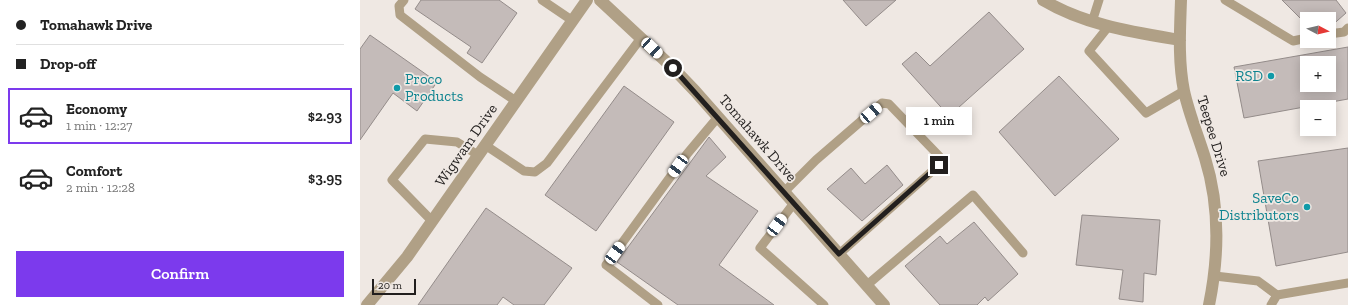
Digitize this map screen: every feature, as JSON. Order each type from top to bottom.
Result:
[{"type":"street","name":"Wigwam Drive","points":[[368,305],[379,290],[389,280],[432,221],[587,0]]},
{"type":"street","name":"Tomahawk Drive","points":[[600,0],[673,68],[884,305]]},
{"type":"street","points":[[1043,0],[1075,16],[1108,27],[1180,40]]},
{"type":"street","name":"Teepee Drive","points":[[1181,0],[1180,66],[1184,91],[1214,189],[1218,234],[1215,276],[1209,305]]},
{"type":"lane","points":[[404,0],[399,6],[400,14],[480,77],[516,101]]},
{"type":"lane","points":[[542,0],[573,21]]},
{"type":"lane","points":[[1092,22],[1099,0]]},
{"type":"lane","points":[[1225,0],[1293,41],[1300,40]]},
{"type":"lane","points":[[1108,27],[1089,51],[1146,113],[1184,91]]},
{"type":"lane","points":[[1336,33],[1344,32],[1348,28]]},
{"type":"lane","points":[[485,145],[524,171],[535,172],[548,163],[641,38]]},
{"type":"lane","points":[[784,192],[816,160],[882,103],[890,104],[940,158],[939,165],[839,254]]},
{"type":"lane","points":[[658,305],[606,265],[687,154],[718,117]]},
{"type":"lane","points":[[432,221],[392,180],[425,139],[457,142],[478,155]]},
{"type":"lane","points":[[866,285],[972,195],[1023,253]]},
{"type":"lane","points":[[794,203],[760,248],[824,305]]},
{"type":"lane","points":[[1215,276],[1258,281],[1278,295]]},
{"type":"lane","points":[[1271,305],[1278,295],[1348,282]]},
{"type":"building","points":[[421,0],[499,0],[517,13],[482,63],[467,53],[471,47],[415,9]]},
{"type":"building","points":[[843,0],[896,0],[866,26]]},
{"type":"building","points":[[1282,0],[1336,0],[1346,13],[1336,22],[1336,12],[1300,12],[1300,18]]},
{"type":"building","points":[[989,12],[1024,49],[949,116],[902,64],[916,52],[930,66]]},
{"type":"building","name":"Proco Products","points":[[370,35],[437,82],[417,111],[393,93],[360,140],[360,49]]},
{"type":"building","name":"RSD","points":[[1348,47],[1348,99],[1336,101],[1300,100],[1300,108],[1244,118],[1234,67]]},
{"type":"building","points":[[1059,76],[1119,139],[1055,196],[999,132]]},
{"type":"building","points":[[624,86],[674,122],[596,231],[545,195]]},
{"type":"building","points":[[709,137],[726,157],[706,176],[758,211],[719,265],[774,305],[678,305],[617,262]]},
{"type":"building","name":"SaveCo Distributors","points":[[1348,148],[1348,252],[1276,266],[1258,161]]},
{"type":"building","points":[[887,165],[903,185],[862,221],[827,189],[851,168],[865,184]]},
{"type":"building","points":[[486,208],[572,268],[544,305],[514,305],[503,297],[497,305],[418,305]]},
{"type":"building","points":[[1082,215],[1160,220],[1156,275],[1144,273],[1143,302],[1119,299],[1123,270],[1076,265]]},
{"type":"building","points":[[974,222],[1018,274],[988,301],[985,297],[977,305],[940,305],[905,266],[940,236],[947,244]]},
{"type":"place","name":"RSD","points":[[1271,76]]},
{"type":"place","name":"Proco Products","points":[[397,88]]},
{"type":"place","name":"SaveCo Distributors","points":[[1307,207]]},
{"type":"route","points":[[673,68],[839,254],[939,165]]}]
